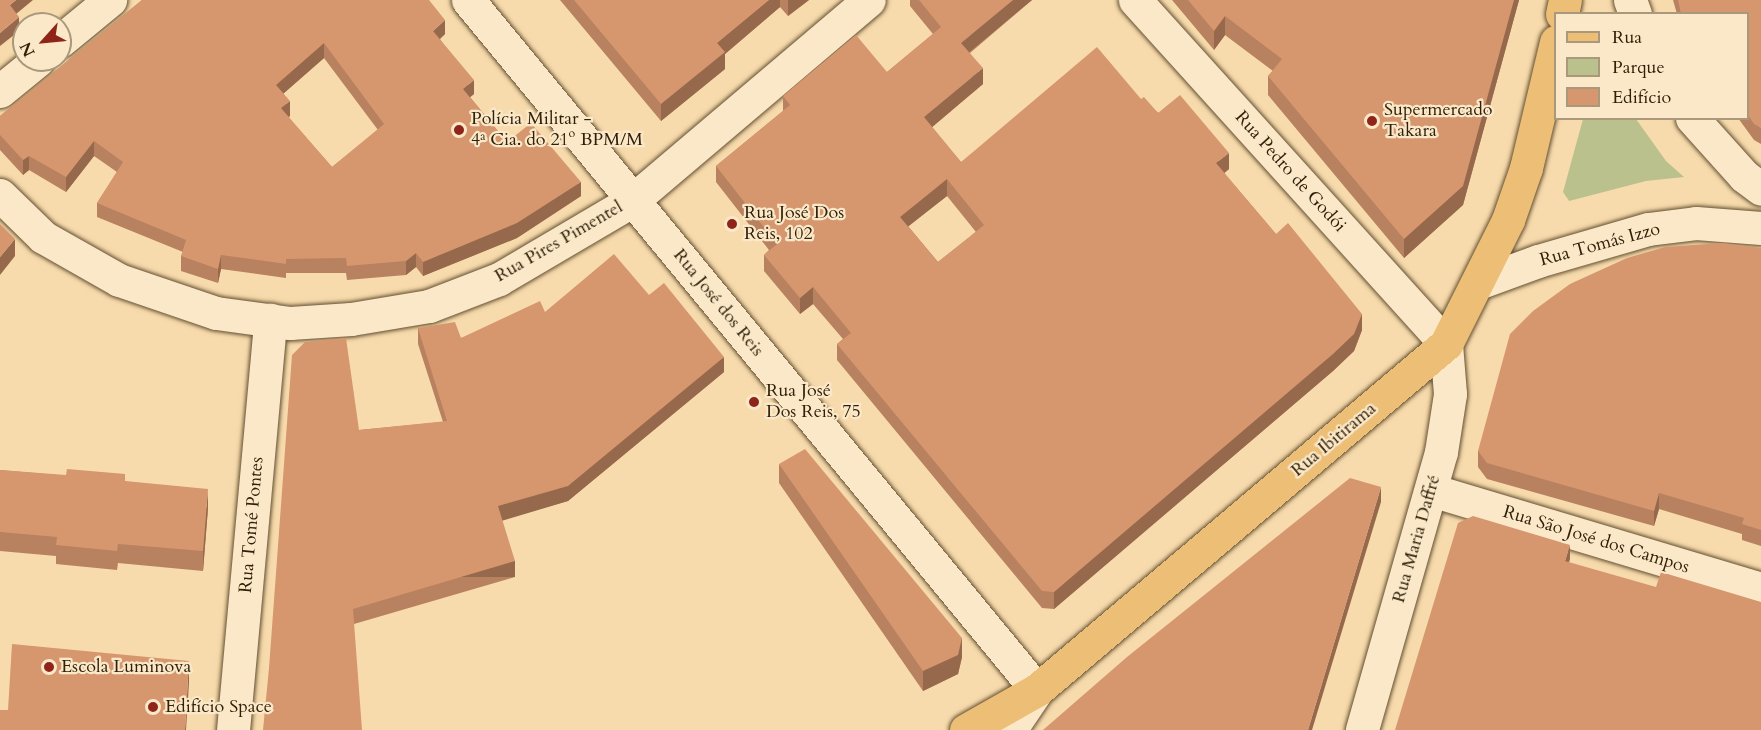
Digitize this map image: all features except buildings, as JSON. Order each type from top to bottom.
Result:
[{"type":"main road","name":"Rua Ibitirama","points":[[966,730],[1037,690],[1446,344],[1508,220],[1526,168],[1554,50]]},
{"type":"street","points":[[72,31],[110,0]]},
{"type":"street","name":"Rua José dos Reis","points":[[468,0],[1037,690]]},
{"type":"street","name":"Rua Pires Pimentel","points":[[0,195],[43,237],[119,280],[216,313],[270,320],[351,319],[429,306],[499,279],[633,200],[869,0]]},
{"type":"street","name":"Rua Pedro de Godói","points":[[1135,0],[1446,344]]},
{"type":"street","points":[[0,91],[23,72]]},
{"type":"street","points":[[1694,120],[1744,176],[1761,189]]},
{"type":"street","name":"Rua Tomás Izzo","points":[[1478,283],[1538,261],[1648,229],[1696,224],[1761,228]]},
{"type":"street","name":"Rua Tomé Pontes","points":[[233,730],[270,320]]},
{"type":"street","name":"Rua Maria Daffré","points":[[1362,730],[1431,490],[1450,394],[1446,344]]},
{"type":"street","name":"Rua São José dos Campos","points":[[1431,490],[1761,589]]},
{"type":"street","points":[[1010,730],[1037,690]]},
{"type":"green space","points":[[1583,120],[1637,120],[1666,161],[1684,177],[1646,181],[1569,201],[1563,192]]},
{"type":"place","name":"Supermercado Takara","points":[[1372,121]]},
{"type":"place","name":"Polícia Militar - 4ª Cia. do 21º BPM/M","points":[[459,130]]},
{"type":"place","name":"Rua José Dos Reis, 102","points":[[732,224]]},
{"type":"place","name":"Rua José Dos Reis, 75","points":[[754,402]]},
{"type":"place","name":"Escola Luminova","points":[[49,667]]},
{"type":"place","name":"Edifício Space","points":[[153,707]]}]
